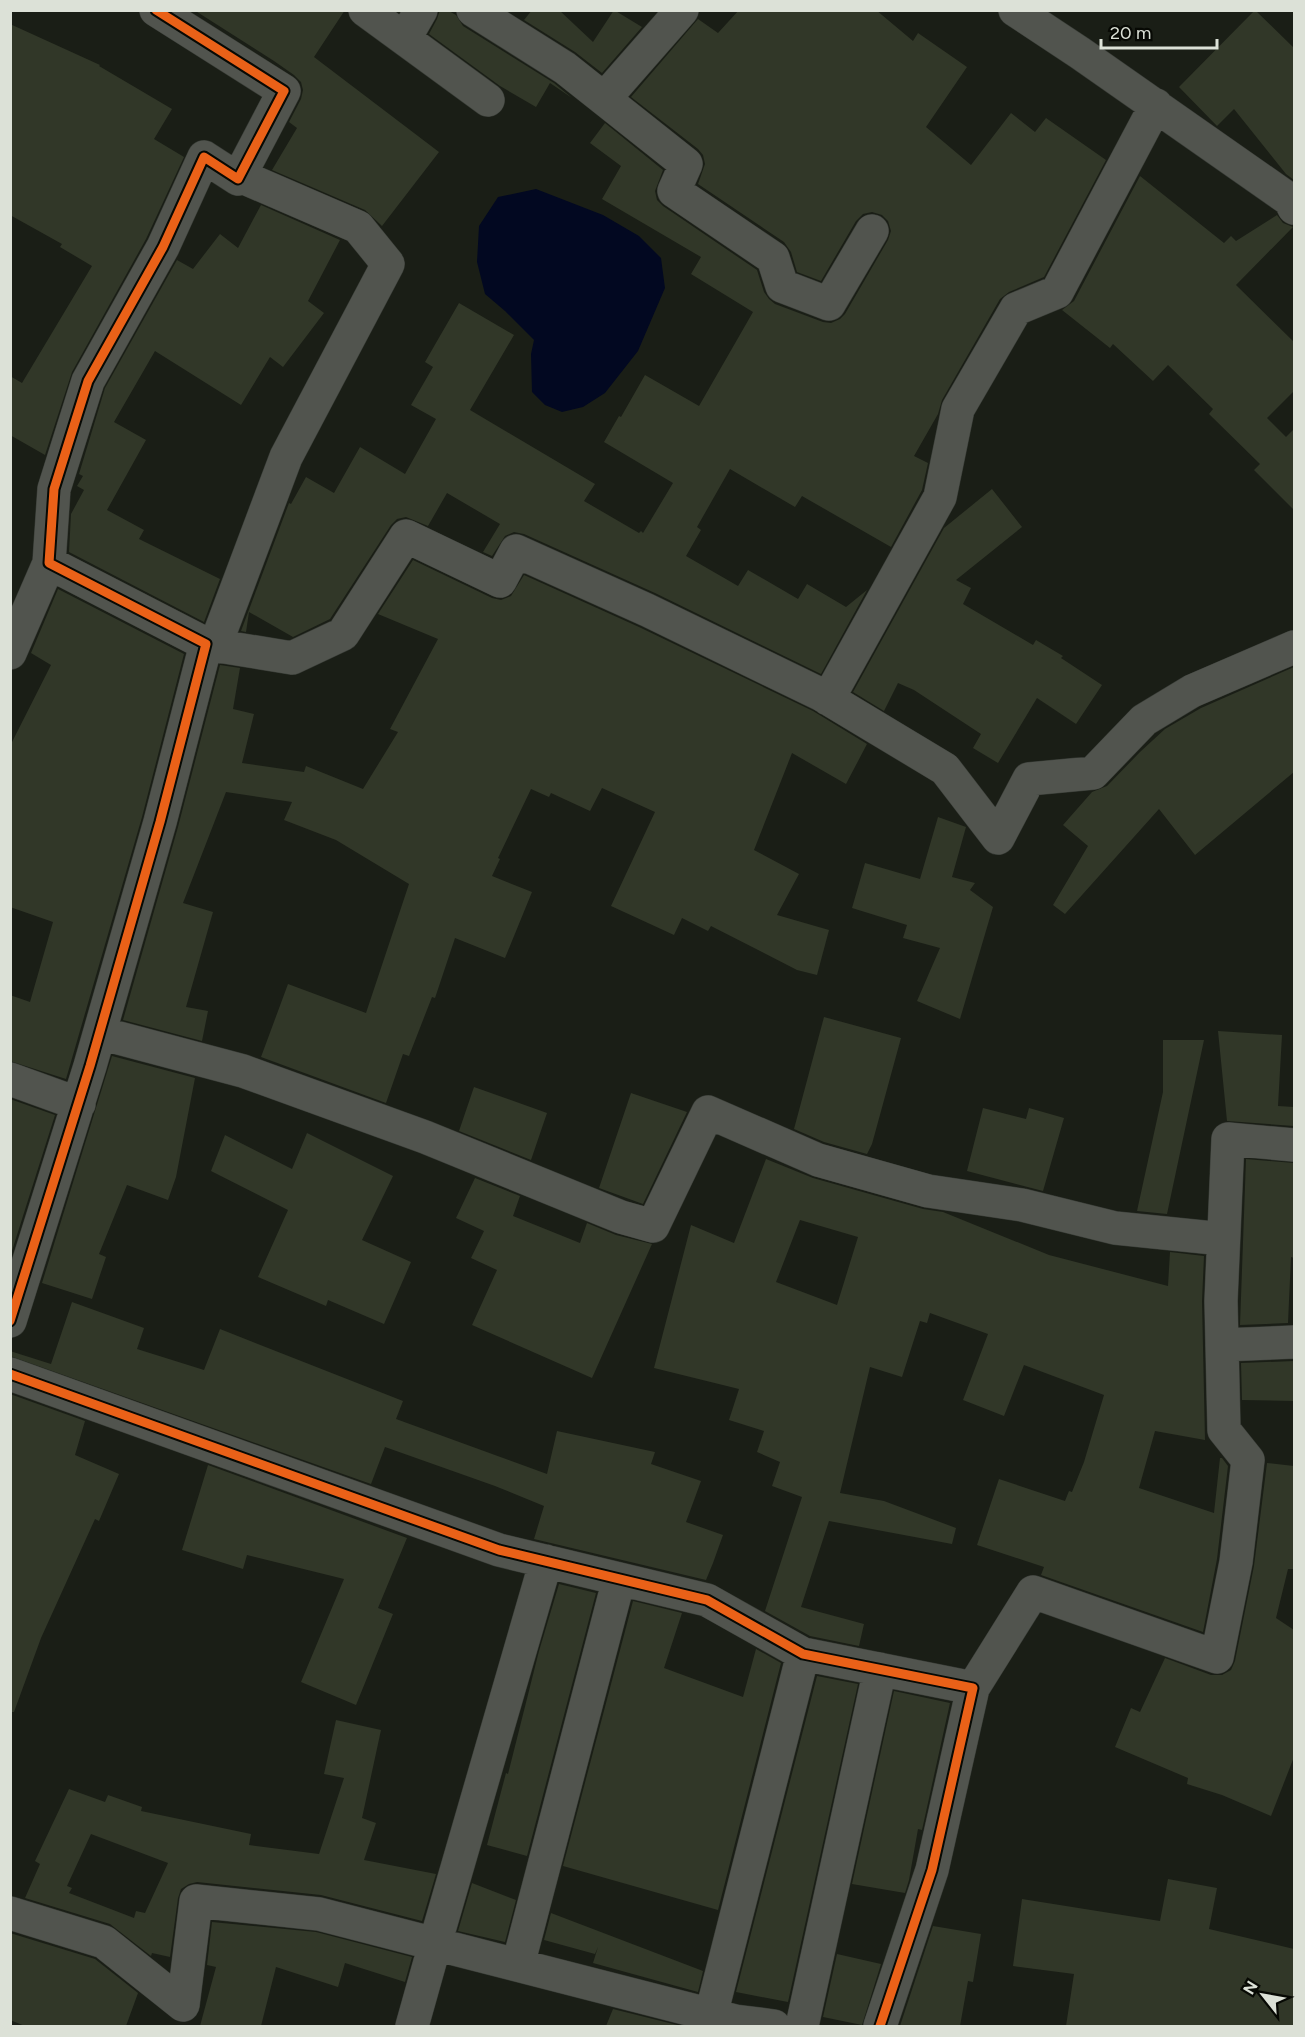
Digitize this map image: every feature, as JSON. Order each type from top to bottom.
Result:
[{"type":"street","points":[[10,653],[48,563],[54,489],[88,381],[164,247],[204,157],[238,179],[284,91],[156,10]]},
{"type":"street","points":[[365,10],[413,24],[488,100]]},
{"type":"street","points":[[472,10],[565,68],[686,164],[674,190],[773,258],[782,286],[829,304],[872,231]]},
{"type":"street","points":[[604,99],[682,10]]},
{"type":"street","points":[[1015,10],[1293,201]]},
{"type":"street","points":[[828,699],[940,497],[958,409],[1016,309],[1056,292],[1156,105]]},
{"type":"street","points":[[10,1322],[100,1033],[210,645],[286,457],[388,264],[358,227],[240,176]]},
{"type":"street","points":[[48,563],[210,645],[292,658],[343,634],[406,536],[500,581],[516,550],[647,610],[828,699],[945,768],[998,838],[1029,779],[1093,773],[1144,720],[1192,691],[1294,647]]},
{"type":"street","points":[[100,1033],[243,1071],[424,1137],[621,1216],[653,1226],[708,1112],[818,1160],[928,1191],[1022,1205],[1114,1228],[1223,1239]]},
{"type":"street","points":[[10,1079],[79,1104]]},
{"type":"street","points":[[880,2026],[932,1870],[973,1688],[1033,1592],[1217,1657],[1236,1562],[1248,1460],[1224,1430],[1223,1239],[1228,1139],[1294,1145]]},
{"type":"street","points":[[1222,1345],[1294,1342]]},
{"type":"street","points":[[10,1374],[499,1550],[707,1600],[803,1654],[973,1688]]},
{"type":"street","points":[[412,2026],[546,1561]]},
{"type":"street","points":[[518,1965],[619,1579]]},
{"type":"street","points":[[711,2015],[803,1654]]},
{"type":"street","points":[[802,2026],[880,1669]]},
{"type":"street","points":[[10,1913],[104,1942],[183,2005],[196,1901],[319,1914],[735,2021],[774,2026]]},
{"type":"water","points":[[536,189],[603,215],[639,236],[661,258],[665,288],[638,351],[605,393],[583,407],[562,412],[545,405],[532,392],[531,354],[534,340],[485,294],[477,262],[479,226],[498,197]]},
{"type":"building","points":[[194,10],[345,10],[314,57],[439,152],[382,226],[365,210],[272,170],[297,128],[289,122],[301,99],[303,90],[301,82],[274,61]]},
{"type":"building","points":[[440,10],[447,10],[456,15],[463,26],[554,83],[572,98],[550,83],[536,107],[500,86],[429,34]]},
{"type":"building","points":[[532,10],[559,10],[593,42],[614,10],[642,27],[602,73],[575,52],[524,20]]},
{"type":"building","points":[[739,10],[876,10],[913,41],[918,33],[967,67],[926,127],[971,165],[1011,113],[1035,132],[1046,118],[1106,160],[1044,277],[1009,292],[1000,299],[942,400],[938,414],[914,456],[928,463],[922,490],[891,547],[802,496],[795,507],[730,469],[697,527],[701,530],[686,556],[738,586],[748,570],[798,599],[807,584],[846,607],[867,590],[821,674],[655,593],[524,534],[514,532],[505,536],[492,556],[483,552],[500,524],[447,493],[428,526],[406,517],[397,519],[391,525],[330,619],[293,637],[249,612],[246,632],[241,631],[289,503],[291,504],[306,477],[334,493],[360,447],[405,474],[436,419],[411,405],[433,367],[425,362],[459,303],[514,335],[470,410],[595,484],[584,501],[639,533],[641,531],[643,533],[673,483],[604,442],[645,375],[699,406],[753,312],[691,274],[701,257],[602,199],[621,166],[590,143],[605,123],[663,170],[655,191],[657,200],[757,270],[764,292],[775,304],[823,322],[831,323],[845,314],[888,240],[891,231],[888,221],[882,215],[872,212],[863,214],[856,221],[821,281],[797,272],[791,252],[784,242],[698,184],[705,164],[703,155],[698,149],[631,97],[698,19],[718,33]]},
{"type":"building","points":[[1255,10],[1294,48],[1294,180],[1286,174],[1234,109],[1217,126],[1179,87]]},
{"type":"building","points":[[10,24],[100,65],[172,109],[154,139],[184,157],[146,239],[72,372],[45,455],[10,435],[10,376],[22,383],[92,266],[60,247],[62,244],[10,215]]},
{"type":"building","points":[[1140,176],[1224,243],[1231,236],[1236,241],[1277,215],[1283,223],[1293,227],[1236,285],[1294,342],[1294,391],[1267,418],[1286,437],[1294,429],[1294,510],[1254,470],[1260,464],[1209,414],[1213,409],[1168,365],[1153,381],[1113,344],[1110,348],[1062,310],[1074,301]]},
{"type":"building","points":[[261,205],[340,240],[308,301],[324,313],[283,367],[270,357],[241,405],[155,351],[114,422],[146,440],[107,510],[144,530],[139,539],[220,579],[204,622],[69,552],[71,514],[84,490],[77,486],[83,476],[79,474],[105,388],[177,260],[193,269],[220,234],[238,248]]},
{"type":"building","points":[[992,489],[1022,527],[956,580],[971,588],[963,604],[1033,645],[1036,640],[1063,656],[1061,658],[1102,685],[1076,724],[1037,698],[998,763],[973,748],[981,734],[914,690],[898,683],[884,711],[853,692],[944,528]]},
{"type":"building","points":[[413,560],[492,598],[501,600],[511,596],[524,575],[639,627],[813,711],[867,744],[846,784],[792,753],[754,850],[799,874],[777,915],[829,930],[817,975],[797,970],[711,926],[708,931],[682,918],[674,935],[611,906],[655,812],[602,788],[590,811],[551,793],[549,797],[531,789],[498,858],[500,859],[492,876],[532,892],[505,958],[455,938],[435,998],[432,997],[409,1056],[403,1054],[386,1103],[261,1057],[288,984],[366,1013],[409,884],[336,840],[284,820],[292,802],[226,792],[183,903],[213,912],[186,1007],[208,1011],[202,1041],[123,1020],[178,827],[220,665],[240,668],[233,709],[254,714],[242,763],[304,772],[306,766],[363,789],[398,732],[390,729],[438,639],[378,614]]},
{"type":"building","points":[[58,589],[184,654],[142,817],[66,1079],[10,1061],[10,995],[30,1002],[53,922],[10,907],[10,746],[51,665],[31,653]]},
{"type":"building","points":[[1294,667],[1294,772],[1195,855],[1159,809],[1065,914],[1053,905],[1088,846],[1063,825],[1092,792],[1107,786],[1165,729],[1201,708]]},
{"type":"building","points":[[938,817],[966,827],[952,877],[975,883],[970,890],[993,907],[960,1019],[917,1001],[940,948],[903,938],[907,925],[852,908],[865,863],[920,879]]},
{"type":"building","points":[[824,1017],[901,1038],[872,1144],[867,1154],[824,1142],[794,1129]]},
{"type":"building","points":[[1218,1031],[1282,1035],[1278,1106],[1294,1107],[1294,1126],[1227,1121]]},
{"type":"building","points":[[1163,1040],[1204,1040],[1167,1214],[1137,1211],[1163,1092]]},
{"type":"building","points":[[112,1056],[195,1078],[176,1177],[168,1200],[127,1185],[99,1254],[106,1257],[92,1299],[42,1283]]},
{"type":"building","points":[[474,1087],[547,1113],[531,1160],[459,1131]]},
{"type":"building","points":[[631,1093],[687,1112],[643,1204],[599,1188]]},
{"type":"building","points":[[10,1099],[55,1115],[10,1257]]},
{"type":"building","points":[[983,1108],[1026,1119],[1029,1108],[1064,1118],[1043,1191],[967,1171]]},
{"type":"building","points":[[307,1133],[393,1176],[362,1240],[411,1262],[384,1324],[328,1300],[326,1306],[258,1277],[288,1210],[211,1171],[225,1135],[292,1169]]},
{"type":"building","points":[[766,1159],[813,1178],[923,1209],[943,1212],[1049,1255],[1168,1286],[1170,1252],[1204,1256],[1202,1301],[1205,1440],[1155,1431],[1139,1488],[1214,1513],[1220,1458],[1228,1466],[1217,1559],[1203,1632],[1041,1575],[1044,1567],[977,1545],[999,1479],[1065,1501],[1069,1491],[1072,1492],[1084,1462],[1104,1395],[1024,1365],[1004,1416],[963,1400],[988,1334],[930,1313],[927,1323],[920,1321],[902,1377],[870,1367],[840,1493],[884,1501],[956,1528],[952,1544],[829,1521],[801,1607],[864,1624],[859,1646],[810,1636],[765,1611],[802,1497],[772,1486],[780,1462],[757,1452],[764,1431],[729,1420],[739,1389],[654,1368],[691,1225],[734,1243]],"holes":[[[800,1220],[858,1237],[837,1305],[776,1282]]]},
{"type":"building","points":[[1246,1159],[1294,1163],[1294,1258],[1291,1257],[1288,1323],[1240,1325]]},
{"type":"building","points":[[475,1178],[520,1196],[513,1216],[580,1243],[587,1223],[616,1235],[652,1244],[592,1378],[472,1325],[497,1270],[471,1258],[484,1231],[456,1218]]},
{"type":"building","points":[[72,1302],[144,1328],[137,1349],[204,1370],[220,1329],[403,1401],[396,1419],[547,1474],[557,1431],[655,1452],[651,1464],[701,1481],[686,1522],[723,1535],[706,1580],[534,1539],[544,1506],[385,1447],[371,1484],[10,1356],[10,1351],[51,1364]]},
{"type":"building","points":[[1294,1361],[1294,1401],[1242,1400],[1241,1363]]},
{"type":"building","points":[[10,1394],[85,1421],[75,1455],[119,1474],[99,1521],[95,1519],[41,1638],[14,1712],[10,1712]]},
{"type":"building","points":[[1267,1463],[1294,1466],[1294,1569],[1288,1569],[1276,1618],[1294,1630],[1294,1757],[1271,1816],[1222,1795],[1187,1784],[1188,1778],[1115,1747],[1131,1708],[1140,1712],[1165,1658],[1211,1675],[1222,1675],[1231,1670],[1235,1661],[1254,1566]]},
{"type":"building","points":[[208,1465],[407,1538],[378,1608],[393,1614],[356,1705],[301,1682],[344,1579],[247,1555],[243,1569],[182,1550]]},
{"type":"building","points":[[559,1584],[596,1593],[527,1856],[487,1845]]},
{"type":"building","points":[[633,1601],[682,1613],[664,1668],[743,1697],[756,1649],[781,1663],[718,1910],[563,1866]]},
{"type":"building","points":[[817,1676],[858,1684],[788,2002],[736,1992]]},
{"type":"building","points":[[894,1691],[950,1703],[922,1830],[918,1829],[905,1893],[852,1884]]},
{"type":"building","points":[[336,1720],[381,1730],[362,1818],[376,1823],[364,1860],[436,1874],[422,1921],[321,1895],[197,1882],[181,1889],[170,1957],[152,1953],[151,1956],[110,1924],[25,1898],[40,1864],[35,1861],[69,1789],[105,1802],[108,1795],[142,1807],[141,1811],[251,1834],[249,1845],[319,1854],[344,1778],[324,1774]],"holes":[[[91,1834],[168,1863],[145,1913],[136,1911],[134,1918],[69,1893],[72,1888],[67,1886]]]},
{"type":"building","points":[[1168,1879],[1217,1888],[1209,1929],[1294,1949],[1294,2026],[1066,2026],[1074,1974],[1013,1966],[1022,1899],[1160,1921]]},
{"type":"building","points":[[472,1883],[516,1900],[505,1942],[458,1931]]},
{"type":"building","points":[[551,1913],[703,1971],[698,1992],[593,1963],[598,1947],[595,1954],[544,1940]]},
{"type":"building","points":[[212,1922],[316,1932],[412,1957],[405,1982],[345,1963],[338,1987],[276,1967],[261,2026],[200,2026],[216,1967],[207,1965]]},
{"type":"building","points":[[933,1926],[981,1934],[973,1982],[968,1981],[960,2026],[900,2026]]},
{"type":"building","points":[[10,1933],[95,1959],[138,1993],[126,2026],[25,2026],[10,2020]]},
{"type":"building","points":[[837,1954],[881,1964],[862,2025],[823,2017]]},
{"type":"building","points":[[613,2009],[681,2026],[606,2026]]},
{"type":"cycle path","points":[[10,1321],[90,1066],[160,822],[206,644],[49,563],[54,489],[88,381],[163,247],[204,157],[238,179],[284,91],[156,10]]},
{"type":"cycle path","points":[[10,1374],[499,1550],[707,1600],[803,1654],[973,1688],[932,1870],[880,2026]]}]
